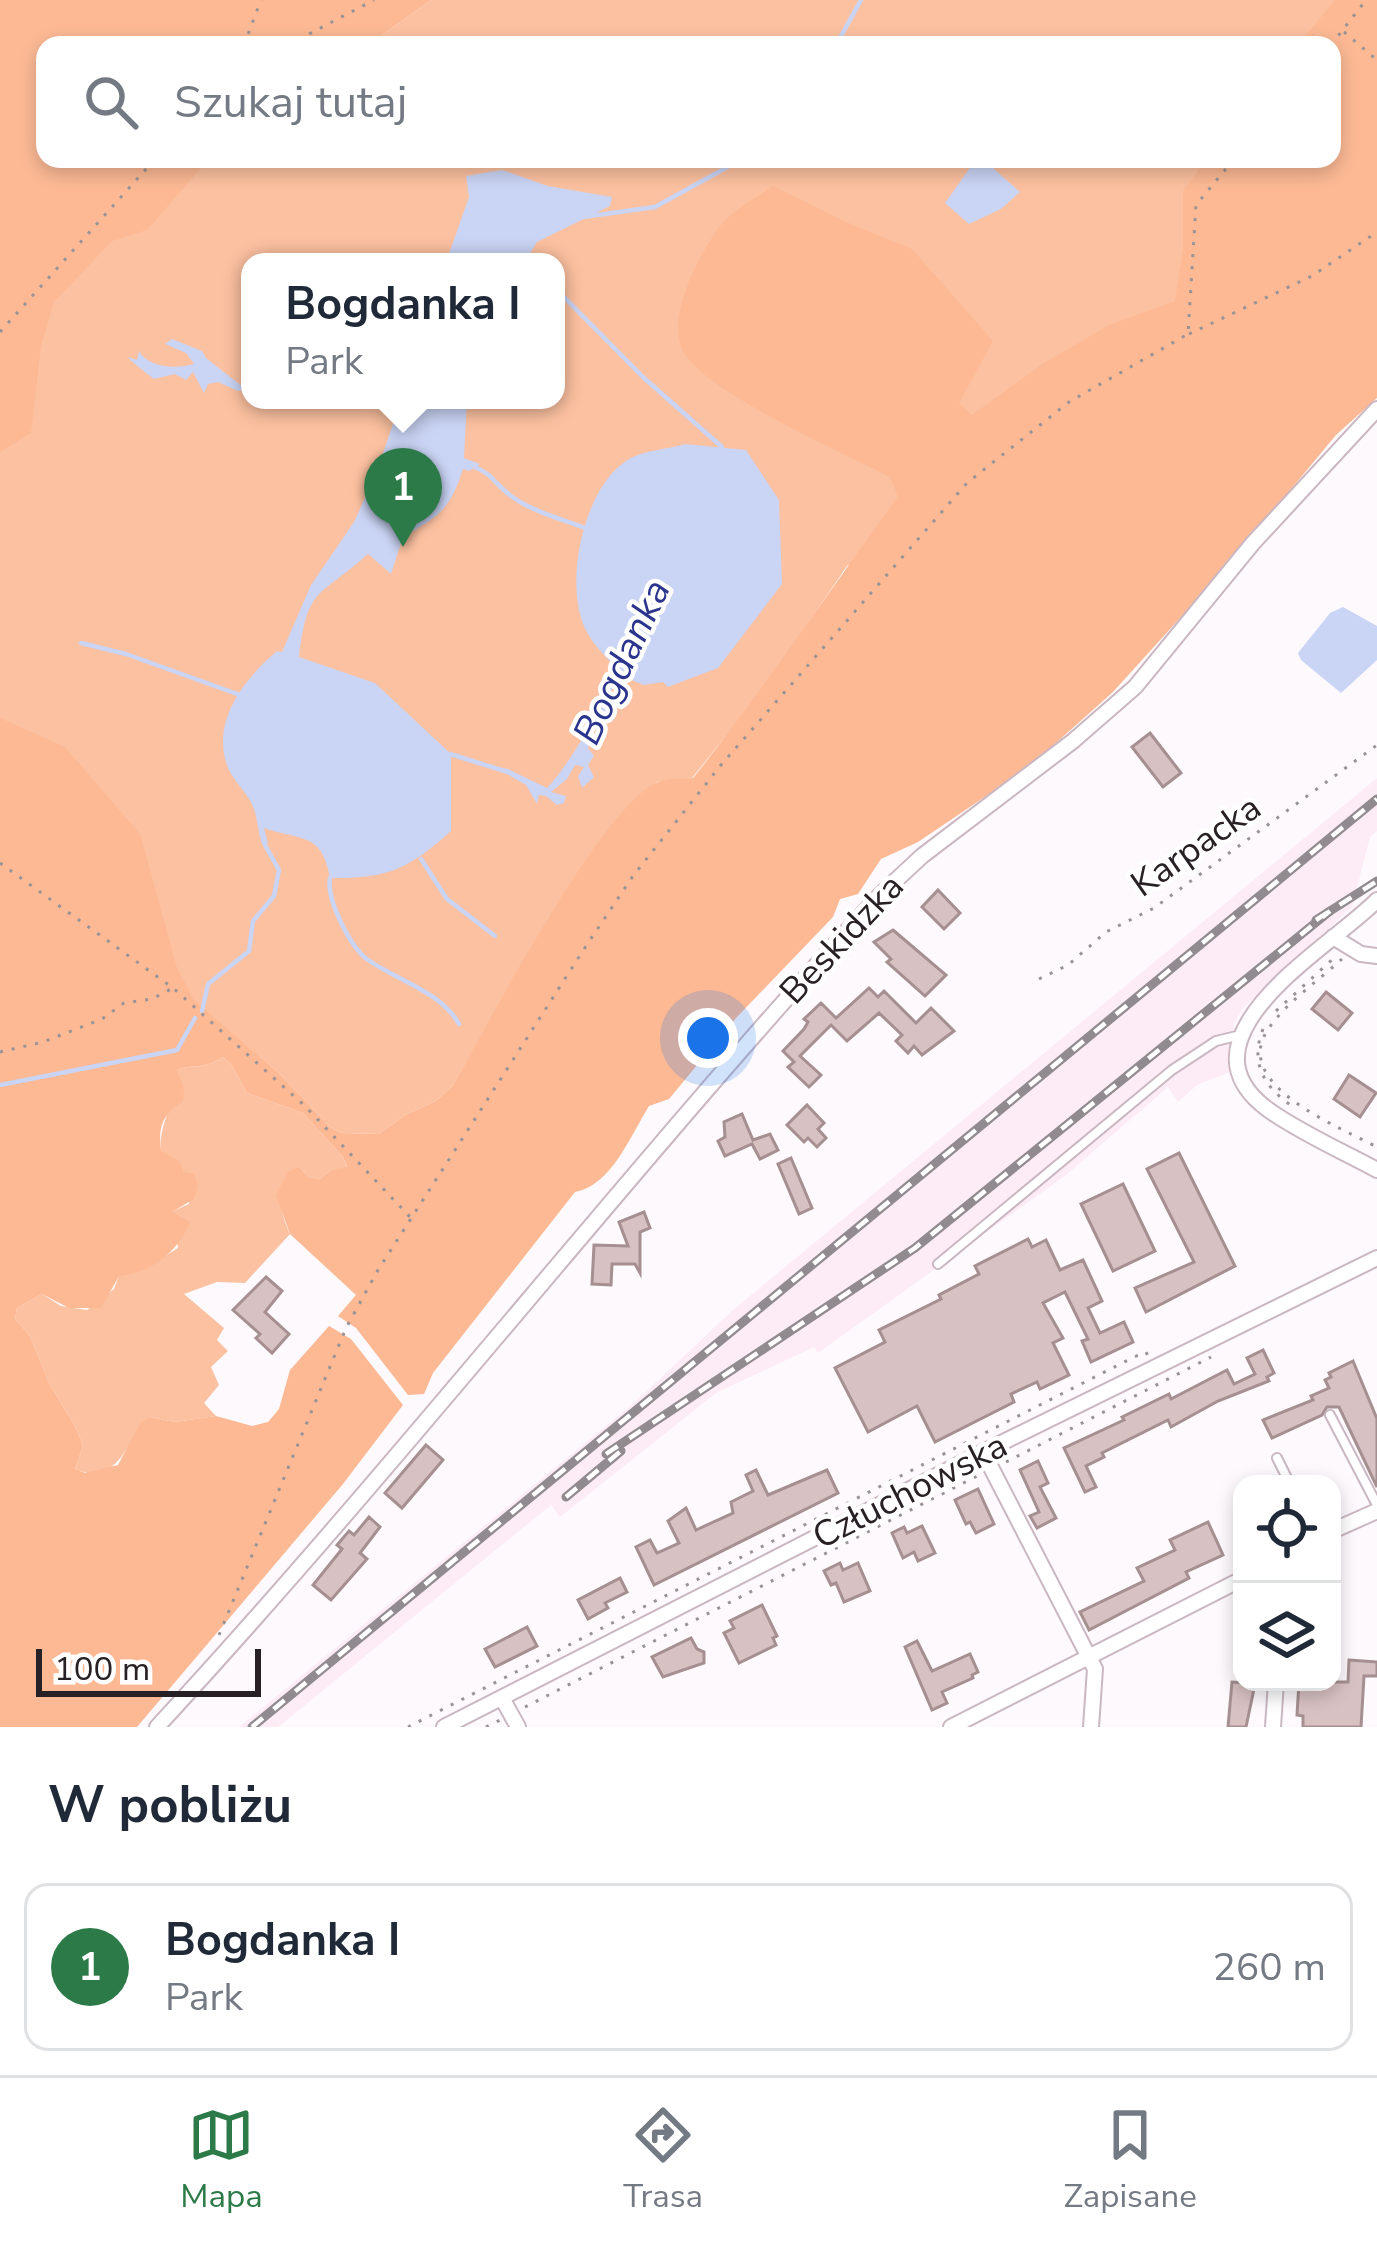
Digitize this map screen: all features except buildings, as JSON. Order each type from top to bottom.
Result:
[{"type":"street","name":"Beskidzka","points":[[157,1727],[305,1560],[637,1167],[866,910],[922,856],[1073,741],[1135,687],[1253,543],[1377,410]]},
{"type":"street","points":[[1377,900],[1343,944],[1264,998],[1241,1034],[1238,1057],[1242,1076],[1261,1103],[1377,1170]]},
{"type":"street","points":[[1343,944],[1377,956]]},
{"type":"street","name":"Człuchowska","points":[[444,1727],[983,1452],[1377,1258]]},
{"type":"street","points":[[983,1452],[1094,1669],[1091,1727]]},
{"type":"street","points":[[1341,1527],[1377,1508]]},
{"type":"street","points":[[951,1727],[1234,1583]]},
{"type":"street","points":[[1274,1727],[1276,1691]]},
{"type":"street","points":[[502,1698],[515,1721]]},
{"type":"lane","points":[[938,1264],[1172,1070],[1216,1041],[1241,1034]]},
{"type":"lane","points":[[1330,1415],[1377,1508]]},
{"type":"lane","points":[[1277,1458],[1286,1475]]},
{"type":"path","points":[[247,36],[261,0]]},
{"type":"path","points":[[305,36],[374,0]]},
{"type":"path","points":[[1338,36],[1366,0]]},
{"type":"path","points":[[1343,31],[1377,60]]},
{"type":"path","points":[[0,332],[146,168]]},
{"type":"path","points":[[1188,334],[1196,205],[1227,168]]},
{"type":"path","points":[[219,1636],[346,1328],[586,946],[690,801],[967,483],[1069,402],[1188,334],[1312,276],[1377,232]]},
{"type":"path","name":"Karpacka","points":[[1039,979],[1068,965],[1106,932],[1154,908],[1377,745]]},
{"type":"path","points":[[0,863],[173,988],[305,1106],[412,1219]]},
{"type":"path","points":[[1343,944],[1266,1022],[1257,1060],[1266,1083],[1286,1103],[1377,1150]]},
{"type":"path","points":[[0,1052],[43,1042],[102,1018],[124,1003],[152,999],[173,988]]},
{"type":"path","points":[[486,1727],[515,1721],[1228,1349]]},
{"type":"path","points":[[407,1727],[1146,1352],[1155,1368]]},
{"type":"shaded area","points":[[0,0],[36,36],[36,168],[1246,168],[1332,319],[847,566],[759,695],[692,778],[657,782],[549,917],[453,1085],[436,1101],[379,1134],[341,1133],[212,1016],[0,1090]]},
{"type":"shaded area","points":[[0,0],[431,0],[381,36],[36,36],[36,168],[201,168],[147,230],[112,241],[54,302],[41,346],[31,433],[0,452]]},
{"type":"shaded area","points":[[431,0],[1377,0],[1341,36],[381,36]]},
{"type":"shaded area","points":[[1335,0],[1377,0],[1377,398],[1336,435],[1230,563],[1113,692],[1029,767],[918,842],[881,859],[858,894],[840,899],[833,917],[736,1018],[669,1099],[649,1106],[609,1170],[588,1188],[575,1192],[433,1373],[424,1394],[408,1395],[356,1328],[338,1316],[356,1295],[290,1234],[276,1195],[288,1172],[299,1166],[308,1177],[320,1179],[331,1170],[347,1167],[343,1157],[303,1113],[247,1093],[223,1057],[177,1070],[183,1101],[163,1121],[161,1150],[179,1161],[184,1172],[194,1174],[198,1186],[194,1199],[172,1212],[190,1222],[178,1243],[152,1266],[119,1276],[101,1308],[69,1308],[42,1294],[17,1308],[15,1319],[30,1336],[83,1446],[75,1469],[85,1473],[118,1465],[141,1422],[150,1417],[175,1422],[216,1416],[252,1426],[268,1422],[279,1409],[290,1370],[329,1326],[351,1339],[403,1405],[343,1484],[137,1727],[0,1727],[0,718],[65,747],[140,834],[177,968],[194,1000],[279,1073],[330,1127],[341,1133],[379,1134],[436,1101],[453,1085],[547,921],[606,832],[656,783],[693,778],[898,497],[890,477],[748,404],[698,369],[684,353],[679,339],[681,305],[695,268],[721,225],[773,186],[912,249],[993,341],[959,403],[972,415],[1044,363],[1109,325],[1175,301],[1183,249],[1183,191],[1200,168],[1341,168],[1341,36],[1305,36]]},
{"type":"shaded area","points":[[1377,778],[1377,831],[1370,837],[1352,907],[1243,1008],[1234,1024],[1230,1072],[1197,1085],[1178,1102],[1168,1087],[1066,1175],[818,1353],[814,1347],[716,1393],[560,1517],[551,1505],[278,1727],[239,1727],[634,1403],[733,1310]]},
{"type":"shaded area","points":[[223,1057],[247,1093],[303,1113],[343,1157],[347,1168],[331,1170],[320,1179],[308,1177],[299,1166],[290,1172],[280,1196],[290,1234],[245,1283],[217,1282],[184,1294],[224,1328],[217,1340],[228,1351],[211,1367],[219,1385],[204,1403],[216,1416],[175,1422],[150,1417],[112,1467],[90,1473],[75,1469],[83,1446],[30,1336],[15,1319],[17,1308],[42,1294],[61,1306],[87,1310],[114,1289],[119,1275],[143,1269],[178,1248],[171,1212],[189,1204],[184,1172],[161,1150],[163,1129],[177,1070]]},
{"type":"water","points":[[970,168],[993,168],[1020,192],[1001,209],[969,224],[945,203]]},
{"type":"water","points":[[502,170],[548,186],[612,197],[610,206],[537,242],[530,253],[449,253],[469,197],[466,176]]},
{"type":"water","points":[[172,339],[202,351],[241,385],[241,391],[218,382],[208,384],[204,393],[193,372],[186,380],[175,374],[154,379],[128,357],[137,360],[139,351],[163,366],[194,364],[186,353],[165,344]]},
{"type":"water","points":[[398,409],[467,409],[464,458],[480,464],[469,471],[463,469],[442,511],[403,537],[391,574],[368,554],[318,595],[307,617],[299,657],[375,683],[451,754],[451,831],[396,869],[330,878],[322,853],[308,841],[264,828],[268,843],[263,846],[252,804],[228,768],[223,734],[242,688],[277,651],[282,652],[311,585],[354,522]]},
{"type":"water","points":[[685,444],[746,450],[779,500],[782,584],[718,668],[668,687],[663,682],[644,685],[616,674],[601,727],[596,727],[588,748],[594,756],[588,765],[594,777],[582,788],[578,776],[584,767],[575,765],[551,792],[566,796],[564,803],[557,805],[539,795],[537,804],[526,785],[505,773],[506,768],[547,788],[586,733],[608,674],[617,670],[591,639],[580,615],[577,565],[589,513],[614,471],[631,458]]},
{"type":"water","points":[[1343,607],[1377,626],[1377,660],[1341,693],[1298,653],[1330,613]]},
{"type":"waterway","name":"Bogdanka","points":[[841,36],[861,0]]},
{"type":"waterway","name":"Bogdanka","points":[[583,217],[655,207],[726,168]]},
{"type":"waterway","name":"Bogdanka","points":[[565,298],[644,378],[722,447],[720,452]]},
{"type":"waterway","points":[[475,467],[523,503],[585,528]]},
{"type":"waterway","points":[[81,643],[240,695]]},
{"type":"waterway","name":"Bogdanka","points":[[450,754],[508,772]]},
{"type":"waterway","name":"Bogdanka","points":[[202,1011],[208,984],[249,951],[253,921],[274,896],[279,870],[265,845]]},
{"type":"waterway","points":[[421,859],[447,899],[495,936]]},
{"type":"waterway","points":[[330,878],[336,910],[361,954],[430,995],[459,1024]]},
{"type":"waterway","name":"Bogdanka","points":[[0,1085],[177,1050],[195,1018]]},
{"type":"railway","points":[[252,1727],[1377,799]]},
{"type":"railway","points":[[1316,920],[1377,881]]},
{"type":"railway","points":[[606,1454],[915,1248],[1330,911]]},
{"type":"railway","points":[[566,1497],[621,1451]]},
{"type":"place","name":"Bogdanka I","points":[[403,547]]}]
